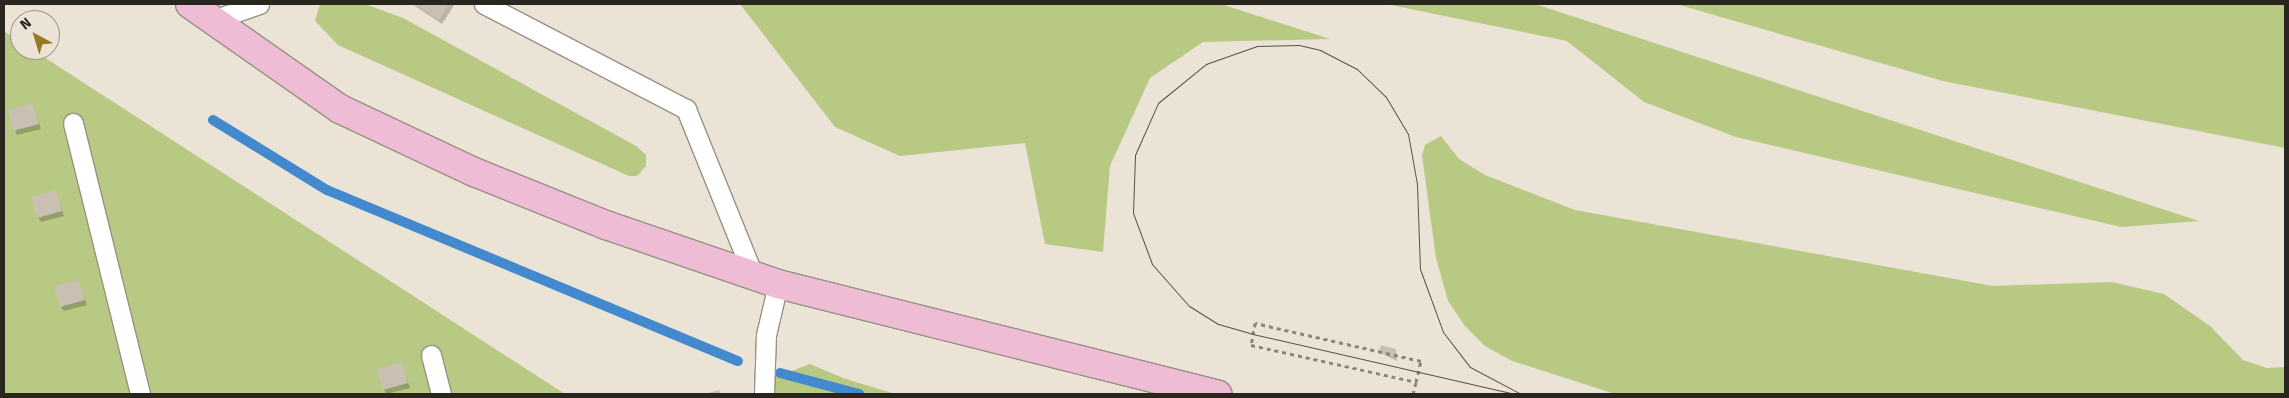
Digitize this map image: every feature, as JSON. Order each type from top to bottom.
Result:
[{"type":"main road","points":[[190,4],[210,21],[340,109],[456,163],[606,225],[778,284],[1217,394]]},
{"type":"lane","points":[[210,21],[259,4]]},
{"type":"lane","points":[[484,4],[686,109],[753,275]]},
{"type":"lane","points":[[74,123],[140,394]]},
{"type":"lane","points":[[764,394],[766,334],[778,284]]},
{"type":"lane","points":[[431,355],[441,394]]},
{"type":"path","points":[[1413,394],[1416,382],[1421,361],[1255,323],[1251,345],[1416,382]]},
{"type":"green space","points":[[320,4],[365,4],[403,18],[636,146],[646,155],[646,166],[637,176],[629,176],[338,45],[315,21]]},
{"type":"green space","points":[[740,4],[1221,4],[1330,39],[1203,42],[1150,78],[1110,166],[1103,252],[1045,244],[1025,143],[900,156],[835,127]]},
{"type":"green space","points":[[1386,4],[1535,4],[2199,221],[2121,227],[1736,137],[1644,102],[1567,41]]},
{"type":"green space","points":[[1676,4],[2285,4],[2285,148],[1943,81]]},
{"type":"green space","points":[[4,31],[10,35],[10,60],[48,60],[565,394],[4,394]]},
{"type":"green space","points":[[1441,136],[1459,159],[1485,175],[1575,210],[1993,286],[2112,282],[2164,294],[2210,326],[2243,360],[2267,368],[2285,367],[2285,394],[1615,394],[1512,361],[1485,346],[1465,326],[1448,301],[1436,258],[1422,155],[1425,145]]},
{"type":"green space","points":[[810,364],[843,378],[895,394],[768,394],[773,378]]},
{"type":"building","points":[[414,4],[449,4],[439,20]]},
{"type":"building","points":[[33,103],[39,124],[13,131],[8,110]]},
{"type":"building","points":[[56,190],[62,211],[37,218],[31,197]]},
{"type":"building","points":[[79,280],[85,300],[60,307],[54,286]]},
{"type":"building","points":[[1381,345],[1396,349],[1395,357],[1379,353]]},
{"type":"building","points":[[402,362],[408,383],[383,390],[377,369]]},
{"type":"building","points":[[719,390],[721,394],[705,394]]},
{"type":"waterway","points":[[213,120],[327,190],[738,361]]},
{"type":"waterway","points":[[780,373],[859,394]]},
{"type":"tram line","points":[[1515,394],[1253,334],[1218,324],[1189,306],[1152,264],[1133,213],[1135,155],[1158,103],[1206,64],[1257,46],[1299,45],[1320,50],[1357,69],[1386,97],[1408,134],[1417,184],[1420,269],[1443,332],[1470,367],[1521,394]]}]
